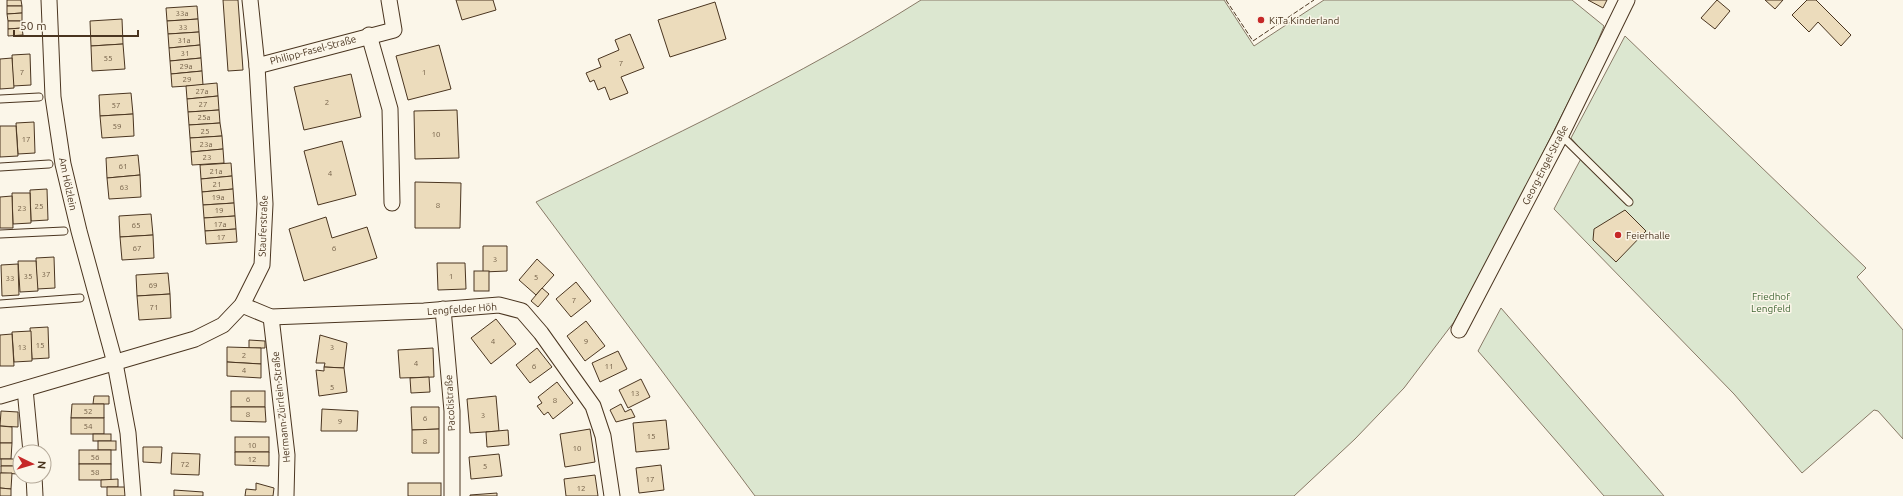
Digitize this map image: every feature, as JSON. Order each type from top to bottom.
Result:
[{"type":"street","name":"Am Hölzlein","points":[[49,0],[53,97],[63,164],[79,231],[115,363]]},
{"type":"street","name":"Stauferstraße","points":[[0,396],[195,339],[223,325],[242,305],[262,265],[265,204],[257,66],[250,0]]},
{"type":"street","name":"Philipp-Fasel-Straße","points":[[257,66],[369,35],[394,30],[389,0]]},
{"type":"street","name":"Georg-Engel-Straße","points":[[1459,330],[1561,135],[1627,0]]},
{"type":"street","name":"Philipp-Fasel-Straße","points":[[369,35],[390,110],[392,203]]},
{"type":"street","name":"Lengfelder Höh","points":[[242,305],[271,318],[499,306],[522,311],[542,333],[593,406],[603,436],[612,496]]},
{"type":"street","name":"Pacotistraße","points":[[443,309],[452,410],[452,496]]},
{"type":"street","name":"Hermann-Zürrlein-Straße","points":[[271,318],[287,455],[286,496]]},
{"type":"street","points":[[115,363],[128,433],[133,496]]},
{"type":"street","points":[[25,389],[30,444]]},
{"type":"street","points":[[34,484],[35,496]]},
{"type":"lane","points":[[0,98],[39,97]]},
{"type":"lane","points":[[1561,135],[1628,202]]},
{"type":"lane","points":[[0,167],[49,164]]},
{"type":"lane","points":[[0,234],[64,232]]},
{"type":"lane","points":[[0,304],[80,298]]},
{"type":"green space","points":[[921,0],[1224,0],[1254,46],[1324,0],[1572,0],[1604,26],[1592,55],[1502,234],[1454,322],[1404,388],[1355,439],[1294,496],[755,496],[536,202],[683,131],[780,81],[875,28]]},
{"type":"green space","name":"Friedhof Lengfeld","points":[[1625,36],[1866,268],[1857,277],[1903,330],[1903,439],[1878,411],[1874,410],[1802,473],[1734,394],[1554,209],[1584,153],[1571,138]]},
{"type":"green space","points":[[1501,308],[1664,496],[1604,496],[1478,351]]},
{"type":"building","points":[[7,0],[21,0],[22,6],[7,6]]},
{"type":"building","points":[[223,0],[238,0],[243,70],[228,71]]},
{"type":"building","points":[[456,0],[493,0],[496,10],[462,20]]},
{"type":"building","points":[[1588,0],[1607,0],[1603,8]]},
{"type":"building","points":[[1717,0],[1730,11],[1715,29],[1701,18]]},
{"type":"building","points":[[1765,0],[1783,0],[1775,9]]},
{"type":"building","points":[[1807,0],[1816,0],[1851,35],[1841,46],[1818,22],[1809,32],[1792,15]]},
{"type":"building","points":[[715,2],[726,39],[670,57],[658,20]]},
{"type":"building","points":[[7,6],[22,6],[22,13],[7,14]]},
{"type":"building","points":[[197,6],[198,19],[167,21],[166,8]]},
{"type":"building","points":[[22,13],[22,21],[8,21],[7,14]]},
{"type":"building","points":[[122,19],[123,44],[91,46],[90,21]]},
{"type":"building","points":[[198,19],[199,32],[168,34],[167,21]]},
{"type":"building","points":[[8,21],[22,21],[22,28],[8,29]]},
{"type":"building","points":[[22,28],[23,35],[8,36],[8,29]]},
{"type":"building","points":[[199,32],[200,45],[169,48],[168,34]]},
{"type":"building","points":[[630,34],[644,68],[621,77],[628,93],[610,100],[605,87],[598,90],[594,80],[590,82],[586,73],[601,67],[598,59],[619,50],[615,40]]},
{"type":"building","points":[[123,44],[125,69],[92,71],[91,46]]},
{"type":"building","points":[[200,45],[201,58],[170,61],[169,48]]},
{"type":"building","points":[[439,45],[451,89],[408,100],[396,56]]},
{"type":"building","points":[[30,54],[31,85],[13,86],[12,55]]},
{"type":"building","points":[[12,58],[14,88],[0,89],[0,59]]},
{"type":"building","points":[[201,58],[202,71],[171,74],[170,61]]},
{"type":"building","points":[[202,71],[203,85],[172,87],[171,74]]},
{"type":"building","points":[[351,74],[361,117],[304,130],[294,87]]},
{"type":"building","points":[[217,83],[218,96],[187,99],[186,86]]},
{"type":"building","points":[[131,93],[133,114],[100,116],[99,95]]},
{"type":"building","points":[[218,96],[219,110],[188,112],[187,99]]},
{"type":"building","points":[[219,110],[220,123],[189,125],[188,112]]},
{"type":"building","points":[[457,110],[459,158],[415,159],[414,111]]},
{"type":"building","points":[[133,114],[134,136],[102,138],[100,116]]},
{"type":"building","points":[[34,122],[35,153],[18,154],[16,123]]},
{"type":"building","points":[[220,123],[222,136],[190,138],[189,125]]},
{"type":"building","points":[[0,126],[16,126],[18,156],[0,157]]},
{"type":"building","points":[[222,136],[223,149],[191,152],[190,138]]},
{"type":"building","points":[[342,141],[356,195],[318,205],[304,151]]},
{"type":"building","points":[[223,149],[224,163],[192,165],[191,152]]},
{"type":"building","points":[[138,155],[140,175],[107,178],[106,158]]},
{"type":"building","points":[[231,163],[232,176],[201,179],[200,165]]},
{"type":"building","points":[[140,175],[141,197],[109,199],[107,178]]},
{"type":"building","points":[[232,176],[233,189],[202,192],[201,179]]},
{"type":"building","points":[[415,182],[461,183],[460,228],[415,228]]},
{"type":"building","points":[[47,189],[48,220],[31,221],[30,190]]},
{"type":"building","points":[[233,189],[234,203],[203,205],[202,192]]},
{"type":"building","points":[[12,193],[30,193],[31,223],[13,224]]},
{"type":"building","points":[[12,196],[13,228],[0,228],[0,197]]},
{"type":"building","points":[[234,203],[235,216],[204,218],[203,205]]},
{"type":"building","name":"Feierhalle","points":[[1625,210],[1646,231],[1616,262],[1593,240],[1594,229]]},
{"type":"building","points":[[151,214],[153,235],[120,237],[119,216]]},
{"type":"building","points":[[235,216],[236,229],[205,231],[204,218]]},
{"type":"building","points":[[326,217],[332,238],[367,227],[377,258],[304,281],[289,229]]},
{"type":"building","points":[[236,229],[237,242],[206,244],[205,231]]},
{"type":"building","points":[[153,235],[154,258],[122,260],[120,237]]},
{"type":"building","points":[[483,246],[507,246],[507,271],[483,272]]},
{"type":"building","points":[[54,257],[55,288],[37,289],[36,258]]},
{"type":"building","points":[[537,259],[554,275],[536,295],[519,280]]},
{"type":"building","points":[[18,261],[36,261],[38,291],[20,292]]},
{"type":"building","points":[[437,263],[465,263],[466,289],[438,290]]},
{"type":"building","points":[[18,264],[19,295],[2,296],[1,265]]},
{"type":"building","points":[[474,271],[489,271],[489,291],[474,291]]},
{"type":"building","points":[[168,273],[170,294],[137,296],[136,275]]},
{"type":"building","points":[[576,282],[591,301],[571,317],[556,299]]},
{"type":"building","points":[[542,288],[549,294],[538,307],[531,301]]},
{"type":"building","points":[[170,294],[171,318],[139,320],[137,296]]},
{"type":"building","points":[[496,319],[516,344],[491,364],[471,338]]},
{"type":"building","points":[[586,321],[605,346],[585,361],[567,336]]},
{"type":"building","points":[[48,327],[49,358],[32,359],[30,328]]},
{"type":"building","points":[[31,331],[32,361],[14,362],[12,332]]},
{"type":"building","points":[[12,334],[14,366],[0,366],[0,335]]},
{"type":"building","points":[[320,335],[347,343],[344,368],[324,367],[325,363],[316,363]]},
{"type":"building","points":[[249,340],[265,341],[265,348],[249,348]]},
{"type":"building","points":[[227,347],[261,348],[261,364],[227,362]]},
{"type":"building","points":[[433,348],[434,377],[400,378],[398,350]]},
{"type":"building","points":[[537,348],[552,367],[530,383],[516,365]]},
{"type":"building","points":[[618,351],[627,369],[600,382],[592,363]]},
{"type":"building","points":[[227,362],[261,364],[261,378],[227,376]]},
{"type":"building","points":[[324,367],[344,368],[347,392],[319,396],[316,370],[324,371]]},
{"type":"building","points":[[429,377],[430,392],[411,393],[410,378]]},
{"type":"building","points":[[641,379],[650,397],[628,408],[619,390]]},
{"type":"building","points":[[557,382],[573,403],[553,419],[548,412],[544,415],[537,406],[542,403],[538,397]]},
{"type":"building","points":[[231,391],[265,391],[265,407],[231,407]]},
{"type":"building","points":[[94,396],[109,396],[109,404],[93,404]]},
{"type":"building","points":[[496,396],[499,431],[470,433],[467,399]]},
{"type":"building","points":[[72,404],[104,404],[104,418],[71,418]]},
{"type":"building","points":[[621,404],[625,412],[631,409],[635,417],[616,422],[610,410]]},
{"type":"building","points":[[231,407],[265,407],[266,422],[231,421]]},
{"type":"building","points":[[411,407],[439,407],[439,429],[412,430]]},
{"type":"building","points":[[322,409],[358,411],[357,431],[321,431]]},
{"type":"building","points":[[1,411],[18,412],[18,427],[0,426]]},
{"type":"building","points":[[71,418],[104,418],[104,434],[71,434]]},
{"type":"building","points":[[666,420],[669,449],[636,452],[633,423]]},
{"type":"building","points":[[0,426],[12,427],[12,443],[0,443]]},
{"type":"building","points":[[439,429],[439,453],[412,453],[412,430]]},
{"type":"building","points":[[590,429],[595,462],[565,467],[560,434]]},
{"type":"building","points":[[508,430],[509,445],[487,447],[486,432]]},
{"type":"building","points":[[93,434],[111,434],[111,441],[93,441]]},
{"type":"building","points":[[235,437],[269,437],[269,452],[235,452]]},
{"type":"building","points":[[98,441],[116,441],[116,450],[98,450]]},
{"type":"building","points":[[0,443],[12,443],[11,459],[0,459]]},
{"type":"building","points":[[143,447],[162,447],[161,463],[143,462]]},
{"type":"building","points":[[79,450],[111,450],[111,464],[79,464]]},
{"type":"building","points":[[235,452],[269,452],[269,466],[235,465]]},
{"type":"building","points":[[172,453],[200,454],[199,475],[171,474]]},
{"type":"building","points":[[499,454],[502,476],[471,479],[469,457]]},
{"type":"building","points":[[1,459],[12,459],[12,466],[1,466]]},
{"type":"building","points":[[79,464],[111,464],[111,480],[79,480]]},
{"type":"building","points":[[661,465],[664,490],[639,493],[636,468]]},
{"type":"building","points":[[1,466],[12,466],[12,474],[1,473]]},
{"type":"building","points":[[0,473],[12,473],[11,489],[0,488]]},
{"type":"building","points":[[595,475],[598,496],[566,496],[564,479]]},
{"type":"building","points":[[118,479],[118,487],[101,487],[101,480]]},
{"type":"building","points":[[256,483],[274,488],[273,496],[245,496],[246,489],[256,490]]},
{"type":"building","points":[[408,483],[441,483],[441,496],[408,496]]},
{"type":"building","points":[[107,487],[126,487],[127,496],[107,496]]},
{"type":"building","points":[[0,488],[11,489],[11,496],[0,496]]},
{"type":"building","points":[[174,490],[203,492],[203,496],[174,496]]},
{"type":"building","points":[[497,493],[497,496],[470,496],[470,495]]},
{"type":"fence","points":[[1226,0],[1253,41],[1314,0]]},
{"type":"place","name":"KiTa Kinderland","points":[[1261,20]]},
{"type":"place","name":"Feierhalle","points":[[1618,235]]}]
